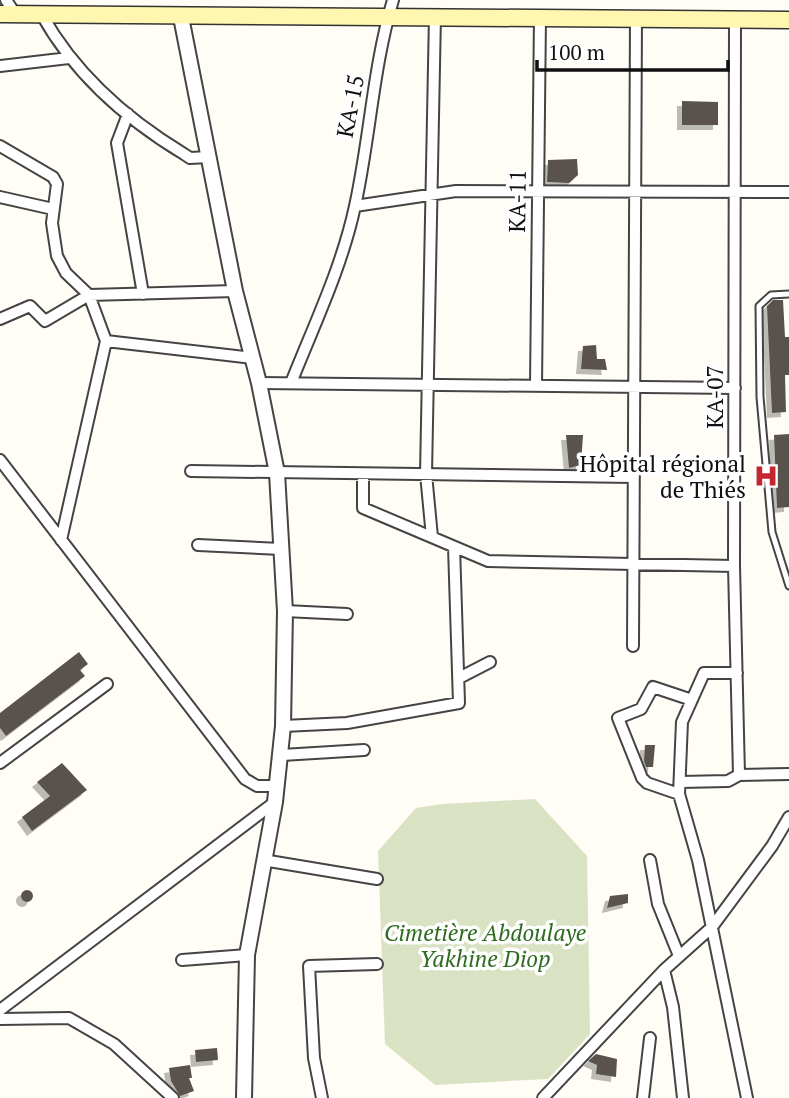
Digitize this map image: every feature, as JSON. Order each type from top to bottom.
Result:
[{"type":"main road","points":[[178,0],[181,17]]},
{"type":"main road","points":[[8,14],[181,17],[391,7],[435,15],[789,19]]},
{"type":"street","points":[[6,0],[8,14]]},
{"type":"street","name":"KA-15","points":[[291,383],[340,261],[355,206],[391,7]]},
{"type":"street","points":[[42,15],[69,58],[128,114],[190,158],[209,157]]},
{"type":"street","points":[[432,537],[426,474],[435,15]]},
{"type":"street","name":"KA-11","points":[[536,386],[540,16]]},
{"type":"street","points":[[181,17],[236,291],[259,383],[277,473],[285,611],[282,755],[247,955],[244,1098]]},
{"type":"street","points":[[633,646],[636,18]]},
{"type":"street","name":"KA-07","points":[[735,19],[732,192],[734,566],[739,775]]},
{"type":"street","points":[[0,66],[69,58]]},
{"type":"street","points":[[128,114],[117,143],[143,294]]},
{"type":"street","points":[[0,146],[53,177],[57,184],[53,209],[57,256],[66,273],[89,295],[106,341],[61,540]]},
{"type":"street","points":[[355,206],[456,191],[789,192]]},
{"type":"street","points":[[0,197],[53,209]]},
{"type":"street","points":[[0,319],[30,306],[44,321],[89,295],[236,291]]},
{"type":"street","points":[[106,341],[253,358]]},
{"type":"street","points":[[259,383],[735,388]]},
{"type":"street","points":[[0,460],[245,779],[257,786],[277,786]]},
{"type":"street","points":[[191,471],[634,477]]},
{"type":"street","points":[[363,475],[363,508],[488,562],[734,566]]},
{"type":"street","points":[[198,545],[281,549]]},
{"type":"street","points":[[283,726],[347,723],[459,703],[454,547]]},
{"type":"street","points":[[285,611],[347,614]]},
{"type":"street","points":[[458,678],[490,662]]},
{"type":"street","points":[[737,673],[704,673],[682,722],[679,788],[712,927],[747,1098]]},
{"type":"street","points":[[0,763],[107,684]]},
{"type":"street","points":[[692,700],[653,687],[641,709],[618,719],[642,778],[647,783],[679,788],[729,781],[739,775],[789,774]]},
{"type":"street","points":[[282,755],[364,750]]},
{"type":"street","points":[[0,1010],[275,802]]},
{"type":"street","points":[[543,1098],[664,970],[712,927],[789,817]]},
{"type":"street","points":[[263,860],[377,879]]},
{"type":"street","points":[[650,860],[658,904],[679,956]]},
{"type":"street","points":[[182,960],[247,955]]},
{"type":"street","points":[[322,1098],[314,1058],[309,966],[377,964]]},
{"type":"street","points":[[664,970],[673,1007],[683,1098]]},
{"type":"street","points":[[0,1019],[51,1016],[77,1022],[114,1044],[173,1098]]},
{"type":"street","points":[[643,1098],[650,1038]]},
{"type":"lane","points":[[789,293],[771,295],[759,306],[760,397],[772,531],[789,586]]},
{"type":"green space","name":"Cimetière Abdoulaye Yakhine Diop","points":[[535,799],[587,856],[590,1034],[548,1079],[435,1085],[385,1044],[378,851],[416,808]]},
{"type":"building","points":[[682,101],[718,102],[718,125],[682,125]]},
{"type":"building","points":[[577,159],[578,175],[569,183],[547,182],[548,160]]},
{"type":"building","points":[[773,300],[783,300],[785,337],[789,337],[789,375],[785,375],[786,412],[772,413],[767,306]]},
{"type":"building","points":[[596,345],[597,359],[605,359],[607,370],[581,369],[583,346]]},
{"type":"building","points":[[789,434],[789,507],[777,508],[774,435]]},
{"type":"building","points":[[566,435],[583,435],[581,465],[569,468]]},
{"type":"building","points":[[79,652],[88,664],[80,670],[85,676],[6,736],[0,728],[0,713]]},
{"type":"building","points":[[645,745],[655,745],[653,767],[646,767]]},
{"type":"building","points":[[62,763],[87,790],[32,831],[22,817],[50,796],[37,782]]},
{"type":"building","points":[[27,890],[33,896],[27,902],[21,896]]},
{"type":"building","points":[[628,894],[628,903],[607,908],[610,896]]},
{"type":"building","points":[[217,1048],[218,1060],[196,1062],[195,1050]]},
{"type":"building","points":[[596,1054],[617,1059],[616,1077],[596,1074],[597,1065],[588,1061]]},
{"type":"building","points":[[190,1065],[192,1078],[189,1078],[194,1091],[180,1096],[171,1081],[169,1068]]},
{"type":"place","name":"Hôpital régional de Thiés","points":[[766,476]]}]
